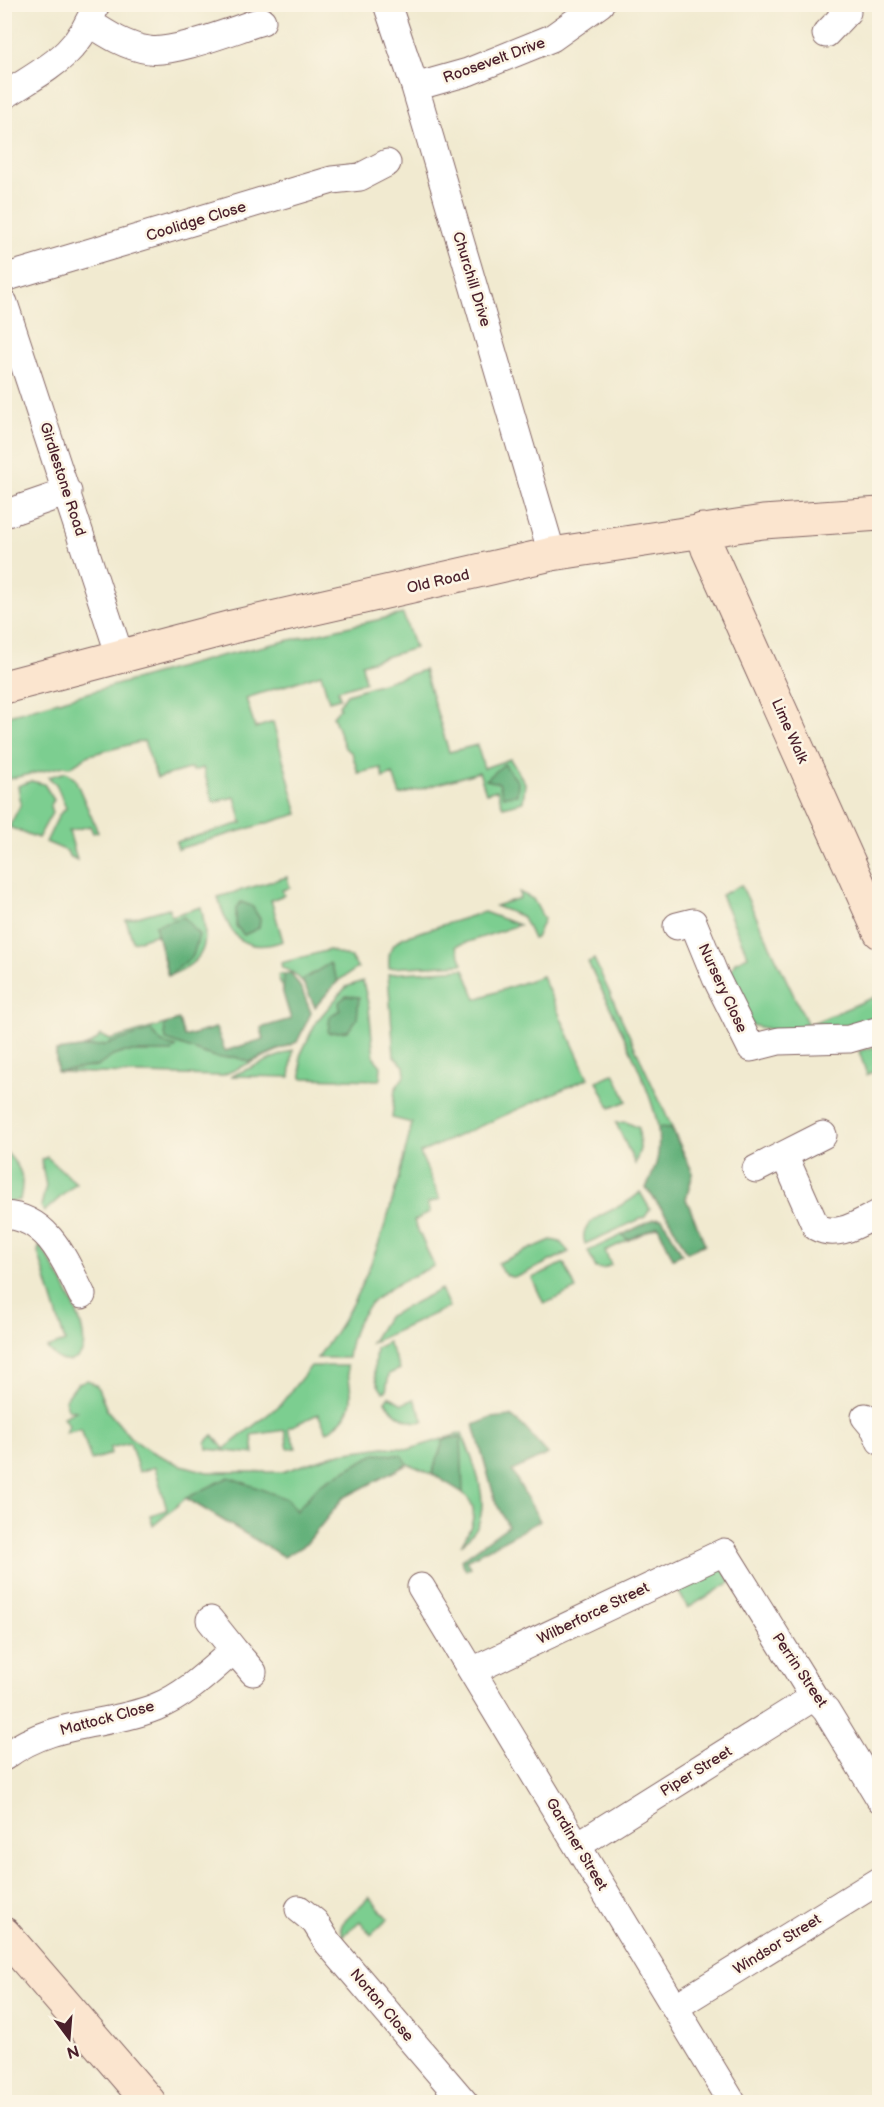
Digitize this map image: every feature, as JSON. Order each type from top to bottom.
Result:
[{"type":"street","name":"Churchill Drive","points":[[387,4],[415,87],[552,554]]},
{"type":"street","name":"Roosevelt Drive","points":[[415,87],[468,72],[552,38],[600,4]]},
{"type":"street","points":[[826,34],[847,12],[840,4]]},
{"type":"street","points":[[4,96],[63,58],[75,46],[93,14],[126,44],[151,51],[183,45],[262,21]]},
{"type":"street","name":"Coolidge Close","points":[[4,278],[332,180],[360,177],[387,163]]},
{"type":"street","name":"Girdlestone Road","points":[[4,303],[120,656]]},
{"type":"street","points":[[4,514],[68,492]]},
{"type":"street","name":"Old Road","points":[[4,687],[232,627],[552,554],[702,530],[879,513]]},
{"type":"street","name":"Lime Walk","points":[[702,530],[708,549],[879,932]]},
{"type":"street","name":"Nursery Close","points":[[677,926],[693,922],[716,978],[751,1048],[779,1041],[849,1039],[879,1030]]},
{"type":"street","points":[[756,1169],[823,1135]]},
{"type":"street","points":[[784,1155],[816,1227],[827,1233],[843,1230],[879,1213]]},
{"type":"street","points":[[4,1215],[24,1218],[48,1236],[60,1250],[82,1295]]},
{"type":"street","points":[[865,1417],[875,1429],[879,1441]]},
{"type":"street","name":"Perrin Street","points":[[714,1555],[724,1552],[814,1697],[826,1710],[879,1799]]},
{"type":"street","name":"Wilberforce Street","points":[[472,1671],[714,1555]]},
{"type":"street","name":"Gardiner Street","points":[[420,1587],[732,2103]]},
{"type":"street","points":[[210,1620],[252,1672]]},
{"type":"street","name":"Mattock Close","points":[[4,1757],[37,1738],[76,1725],[136,1714],[158,1707],[191,1686],[234,1650]]},
{"type":"street","name":"Piper Street","points":[[578,1845],[814,1697]]},
{"type":"street","name":"Windsor Street","points":[[675,2007],[879,1880]]},
{"type":"street","name":"Norton Close","points":[[299,1909],[315,1922],[328,1943],[464,2103]]},
{"type":"street","points":[[4,1934],[149,2103]]},
{"type":"green space","points":[[403,614],[415,648],[362,664],[365,682],[338,690],[340,698],[329,701],[321,674],[246,698],[255,728],[273,722],[298,814],[178,849],[176,842],[242,823],[235,797],[213,802],[203,768],[193,771],[192,768],[157,778],[144,741],[89,755],[70,767],[64,766],[5,780],[5,716],[216,657]]},
{"type":"green space","points":[[424,670],[449,752],[477,745],[484,768],[510,759],[525,783],[523,802],[503,807],[497,790],[486,793],[479,772],[400,795],[393,774],[383,778],[381,768],[358,773],[352,753],[345,748],[333,716],[340,708],[339,705],[347,694]]},
{"type":"green space","points":[[504,764],[518,782],[517,795],[503,796],[499,783],[486,780]]},
{"type":"green space","points":[[66,772],[75,779],[98,832],[93,833],[90,826],[69,831],[77,860],[69,856],[67,851],[46,842],[59,815],[66,808],[56,784],[48,777]]},
{"type":"green space","points":[[31,781],[44,784],[54,800],[50,806],[52,813],[38,838],[9,827],[21,804],[18,786]]},
{"type":"green space","points":[[287,877],[290,888],[282,890],[284,895],[271,900],[283,941],[257,946],[238,938],[226,921],[218,897]]},
{"type":"green space","points":[[741,885],[808,1025],[879,995],[879,1005],[870,1026],[778,1031],[751,1025],[728,977],[735,962],[748,956],[721,895]]},
{"type":"green space","points":[[519,892],[533,899],[544,919],[536,938],[533,939],[523,917],[495,906],[520,898]]},
{"type":"green space","points":[[241,902],[252,906],[260,919],[259,928],[244,935],[236,926],[236,908]]},
{"type":"green space","points":[[201,907],[205,932],[202,950],[198,958],[190,965],[168,976],[157,934],[133,942],[126,920],[169,908],[171,916]]},
{"type":"green space","points":[[484,912],[519,925],[456,946],[463,964],[389,968],[391,950],[404,937]]},
{"type":"green space","points":[[184,917],[199,935],[193,956],[168,976],[155,925]]},
{"type":"green space","points":[[329,950],[351,958],[358,968],[339,980],[315,1007],[303,983],[289,970],[282,968],[281,963]]},
{"type":"green space","points":[[594,959],[693,1173],[686,1199],[705,1244],[687,1252],[668,1217],[646,1188],[658,1160],[659,1131],[653,1108],[633,1056],[588,962]]},
{"type":"green space","points":[[330,963],[338,981],[315,1007],[302,980]]},
{"type":"green space","points":[[464,969],[476,999],[542,976],[588,1078],[420,1153],[440,1199],[427,1204],[430,1212],[414,1221],[434,1266],[402,1282],[376,1299],[358,1323],[348,1358],[317,1358],[336,1332],[366,1276],[388,1216],[412,1123],[392,1118],[395,1089],[405,1075],[404,1066],[394,1056],[388,974]]},
{"type":"green space","points":[[291,973],[302,990],[311,1013],[297,1042],[221,1076],[57,1072],[56,1051],[86,1046],[101,1035],[110,1040],[179,1020],[184,1037],[216,1028],[225,1051],[264,1039],[261,1028],[291,1019],[278,975]]},
{"type":"green space","points":[[291,973],[302,990],[311,1013],[297,1042],[249,1062],[235,1057],[217,1058],[166,1040],[164,1025],[179,1020],[184,1037],[216,1028],[225,1051],[264,1039],[261,1028],[291,1019],[283,993],[284,974]]},
{"type":"green space","points":[[363,981],[369,1008],[374,1058],[381,1066],[380,1080],[302,1078],[300,1056],[316,1022],[346,987]]},
{"type":"green space","points":[[346,996],[359,997],[357,1019],[348,1031],[328,1033],[330,1016],[340,1010],[339,1002]]},
{"type":"green space","points":[[151,1030],[162,1043],[176,1047],[172,1052],[125,1052],[113,1056],[98,1066],[57,1072],[56,1051],[105,1045]]},
{"type":"green space","points":[[879,1046],[879,1068],[867,1075],[859,1051]]},
{"type":"green space","points":[[293,1050],[290,1077],[231,1076]]},
{"type":"green space","points":[[614,1073],[627,1101],[610,1108],[597,1081]]},
{"type":"green space","points":[[626,1122],[639,1128],[640,1149],[635,1164],[616,1123]]},
{"type":"green space","points":[[658,1127],[671,1128],[693,1173],[686,1199],[705,1244],[687,1252],[668,1217],[646,1188],[657,1159]]},
{"type":"green space","points":[[4,1150],[15,1162],[22,1178],[20,1200],[5,1203]]},
{"type":"green space","points":[[47,1157],[76,1183],[44,1212],[41,1206],[46,1186],[41,1160]]},
{"type":"green space","points":[[640,1192],[650,1209],[645,1217],[585,1244],[584,1234],[587,1226]]},
{"type":"green space","points":[[658,1218],[665,1223],[682,1254],[673,1258],[658,1226],[605,1251],[611,1265],[603,1269],[596,1268],[588,1251]]},
{"type":"green space","points":[[654,1219],[662,1219],[682,1254],[673,1258],[658,1226],[628,1240],[622,1235]]},
{"type":"green space","points":[[551,1240],[560,1242],[569,1252],[519,1276],[511,1277],[502,1272],[498,1263]]},
{"type":"green space","points":[[39,1247],[42,1248],[66,1289],[81,1326],[84,1342],[80,1355],[70,1361],[60,1360],[47,1348],[65,1342],[38,1252]]},
{"type":"green space","points":[[564,1263],[576,1289],[544,1304],[532,1278]]},
{"type":"green space","points":[[441,1289],[449,1307],[371,1343],[387,1317]]},
{"type":"green space","points":[[388,1342],[400,1369],[389,1374],[386,1391],[383,1392],[375,1377],[375,1354],[376,1348]]},
{"type":"green space","points":[[311,1366],[347,1366],[351,1396],[348,1411],[327,1432],[318,1414],[288,1428],[296,1448],[288,1449],[285,1430],[252,1435],[254,1454],[207,1449],[206,1442],[213,1435],[224,1449],[280,1405]]},
{"type":"green space","points":[[88,1380],[97,1386],[107,1410],[130,1437],[148,1450],[178,1464],[207,1472],[282,1472],[340,1453],[384,1447],[410,1449],[462,1433],[475,1467],[481,1492],[481,1516],[477,1527],[461,1545],[473,1519],[470,1501],[446,1481],[408,1464],[343,1498],[306,1544],[284,1557],[186,1498],[153,1526],[150,1515],[167,1510],[155,1467],[139,1472],[130,1443],[110,1448],[111,1454],[91,1460],[81,1429],[65,1433],[69,1426],[63,1417],[76,1411],[68,1410],[65,1400],[78,1383]]},
{"type":"green space","points":[[389,1396],[402,1404],[414,1399],[424,1421],[407,1420],[397,1414],[385,1401]]},
{"type":"green space","points":[[511,1416],[548,1454],[512,1471],[540,1521],[467,1560],[471,1567],[466,1570],[461,1560],[508,1526],[496,1503],[474,1425],[491,1418]]},
{"type":"green space","points":[[461,1437],[463,1493],[432,1474],[444,1439]]},
{"type":"green space","points":[[375,1454],[402,1455],[408,1464],[343,1498],[306,1544],[284,1557],[186,1498],[229,1477],[287,1499],[296,1511],[320,1484]]},
{"type":"green space","points":[[722,1566],[731,1582],[688,1608],[677,1589]]},
{"type":"green space","points":[[369,1897],[388,1919],[371,1935],[360,1921],[343,1936],[341,1927],[343,1923]]}]
